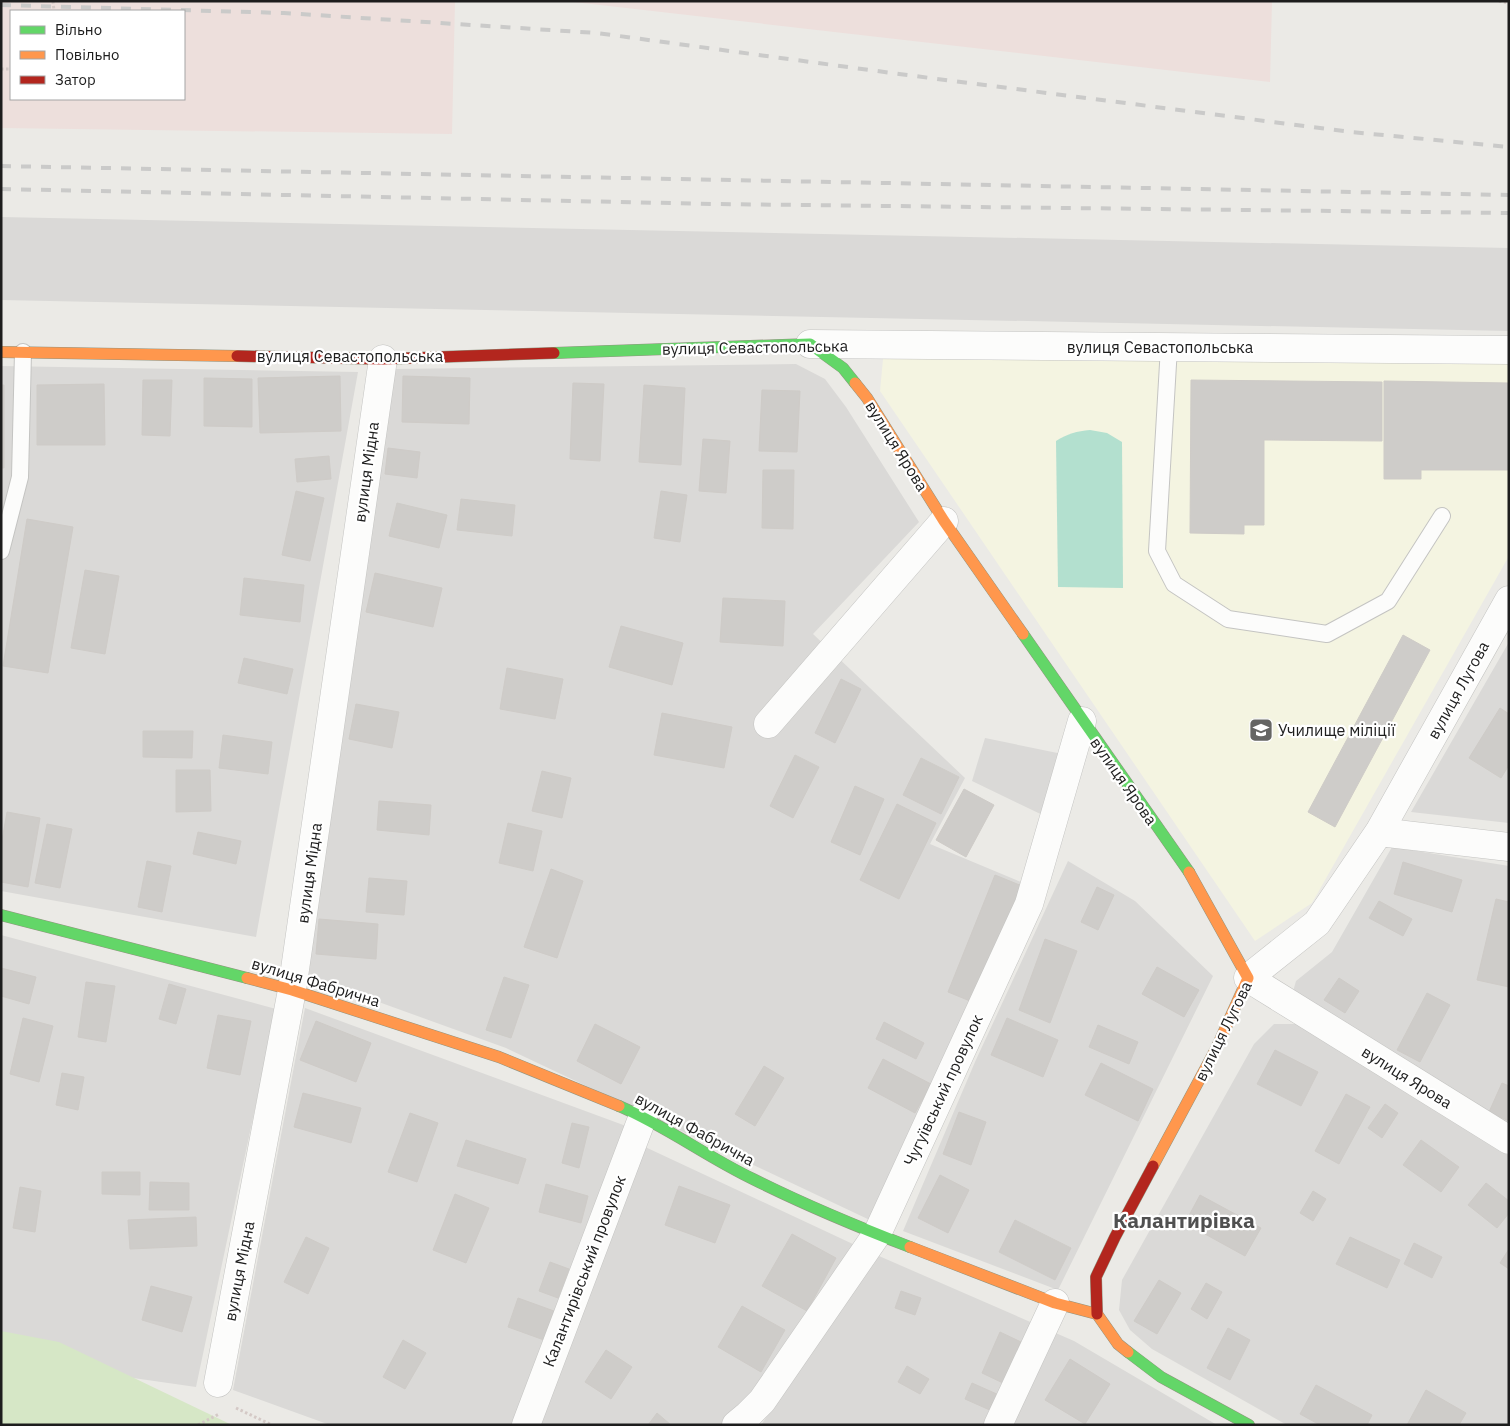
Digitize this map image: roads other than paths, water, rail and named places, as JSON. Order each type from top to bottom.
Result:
[{"type":"street","name":"вулиця Севастопольська","points":[[1,352],[382,359],[810,344],[1509,350]]},
{"type":"street","name":"вулиця Ярова","points":[[810,344],[843,368],[867,398],[944,521],[1196,882],[1248,978],[1509,1140]]},
{"type":"street","name":"вулиця Мідна","points":[[218,1383],[292,990],[382,359]]},
{"type":"street","points":[[768,724],[944,521]]},
{"type":"street","name":"вулиця Лугова","points":[[1097,1314],[1096,1277],[1115,1237],[1217,1046],[1248,978],[1317,923],[1379,832],[1509,600]]},
{"type":"street","name":"Чугуївський провулок","points":[[736,1425],[762,1401],[877,1234],[1029,904],[1082,721]]},
{"type":"street","points":[[1379,832],[1509,847]]},
{"type":"street","name":"вулиця Фабрична","points":[[1,915],[292,990],[499,1057],[643,1116],[752,1179],[877,1234],[1055,1303],[1097,1314]]},
{"type":"street","name":"Калантирівський провулок","points":[[526,1425],[643,1116]]},
{"type":"street","points":[[998,1425],[1055,1303]]},
{"type":"street","points":[[1097,1314],[1118,1344],[1161,1377],[1249,1425]]},
{"type":"lane","points":[[1169,347],[1157,551],[1174,584],[1228,619],[1327,634],[1388,601],[1442,516]]},
{"type":"lane","points":[[1,552],[20,477],[23,352]]},
{"type":"railway","points":[[1,5],[178,10]]},
{"type":"railway","points":[[185,10],[284,13],[597,33],[1351,132],[1509,147]]},
{"type":"railway","points":[[1,166],[1509,195]]},
{"type":"railway","points":[[1,189],[715,204],[1509,213]]},
{"type":"place","name":"Училище міліції","points":[[1261,730]]},
{"type":"district","name":"Калантирівка","points":[[1184,1220]]}]
